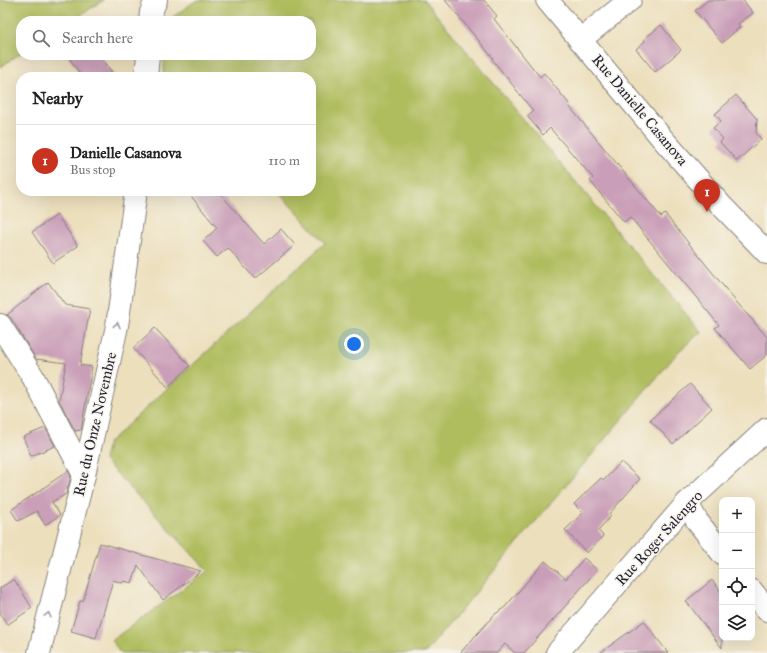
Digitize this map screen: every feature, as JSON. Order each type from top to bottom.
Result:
[{"type":"street","points":[[151,16],[156,0]]},
{"type":"street","name":"Rue Danielle Casanova","points":[[547,0],[627,97],[715,199],[767,253]]},
{"type":"street","points":[[580,40],[630,0]]},
{"type":"street","points":[[146,72],[148,60]]},
{"type":"street","name":"Rue du Onze Novembre","points":[[39,653],[84,475],[117,326],[135,196]]},
{"type":"street","points":[[0,325],[33,377],[84,475]]},
{"type":"street","name":"Rue Roger Salengro","points":[[557,653],[687,503],[767,429]]},
{"type":"street","points":[[687,503],[696,521],[719,549]]},
{"type":"street","points":[[755,595],[767,610]]},
{"type":"green space","points":[[0,0],[104,0],[79,16],[16,16],[16,56],[0,67]]},
{"type":"green space","points":[[197,0],[424,0],[701,332],[679,351],[425,653],[120,653],[112,640],[208,571],[104,460],[108,443],[325,243],[282,196],[316,196],[316,72],[164,72],[164,60],[316,60],[316,16],[174,16]]},
{"type":"building","points":[[445,0],[484,0],[497,16],[494,19],[540,77],[544,73],[570,105],[569,106],[661,217],[665,214],[733,298],[767,337],[767,355],[750,369],[715,328],[719,325],[630,217],[624,222],[590,181],[593,178],[550,128],[543,135],[527,116],[533,111],[492,59],[493,58]]},
{"type":"building","points":[[708,0],[743,0],[753,13],[738,24],[740,27],[722,43],[695,11]]},
{"type":"building","points":[[661,25],[681,50],[655,72],[636,49],[645,41],[644,39]]},
{"type":"building","points":[[70,60],[103,60],[112,72],[79,72]]},
{"type":"building","points":[[736,95],[757,119],[756,133],[761,139],[737,161],[720,142],[723,139],[713,128],[721,121],[715,114]]},
{"type":"building","points":[[191,196],[222,196],[264,244],[281,229],[295,245],[255,279],[228,248],[217,257],[203,241],[217,228]]},
{"type":"building","points":[[57,215],[78,246],[53,263],[32,232]]},
{"type":"building","points":[[48,282],[65,305],[90,309],[80,365],[92,367],[81,430],[75,431],[59,400],[66,363],[36,359],[11,318],[7,315]]},
{"type":"building","points":[[155,328],[190,366],[168,387],[133,348]]},
{"type":"building","points":[[690,384],[712,408],[673,444],[650,420]]},
{"type":"building","points":[[45,428],[55,446],[31,456],[23,437]]},
{"type":"building","points":[[621,462],[640,479],[609,514],[611,516],[598,530],[603,536],[587,553],[565,530],[583,513],[574,504],[601,478],[604,480]]},
{"type":"building","points":[[68,471],[71,476],[66,494],[52,502],[60,515],[45,525],[37,511],[18,521],[11,510]]},
{"type":"building","points":[[100,543],[201,571],[163,600],[138,565],[132,583],[124,581],[122,583],[113,580],[96,638],[71,631],[80,601],[83,601]]},
{"type":"building","points":[[584,558],[597,570],[524,653],[515,653],[505,644],[497,653],[460,653],[494,615],[505,607],[545,561],[566,579]]},
{"type":"building","points":[[14,579],[32,608],[7,625],[0,613],[0,588]]},
{"type":"building","points":[[712,580],[719,589],[719,641],[722,641],[722,648],[686,601]]},
{"type":"building","points":[[644,621],[668,653],[600,653]]},
{"type":"place","name":"Danielle Casanova","points":[[707,212]]}]
